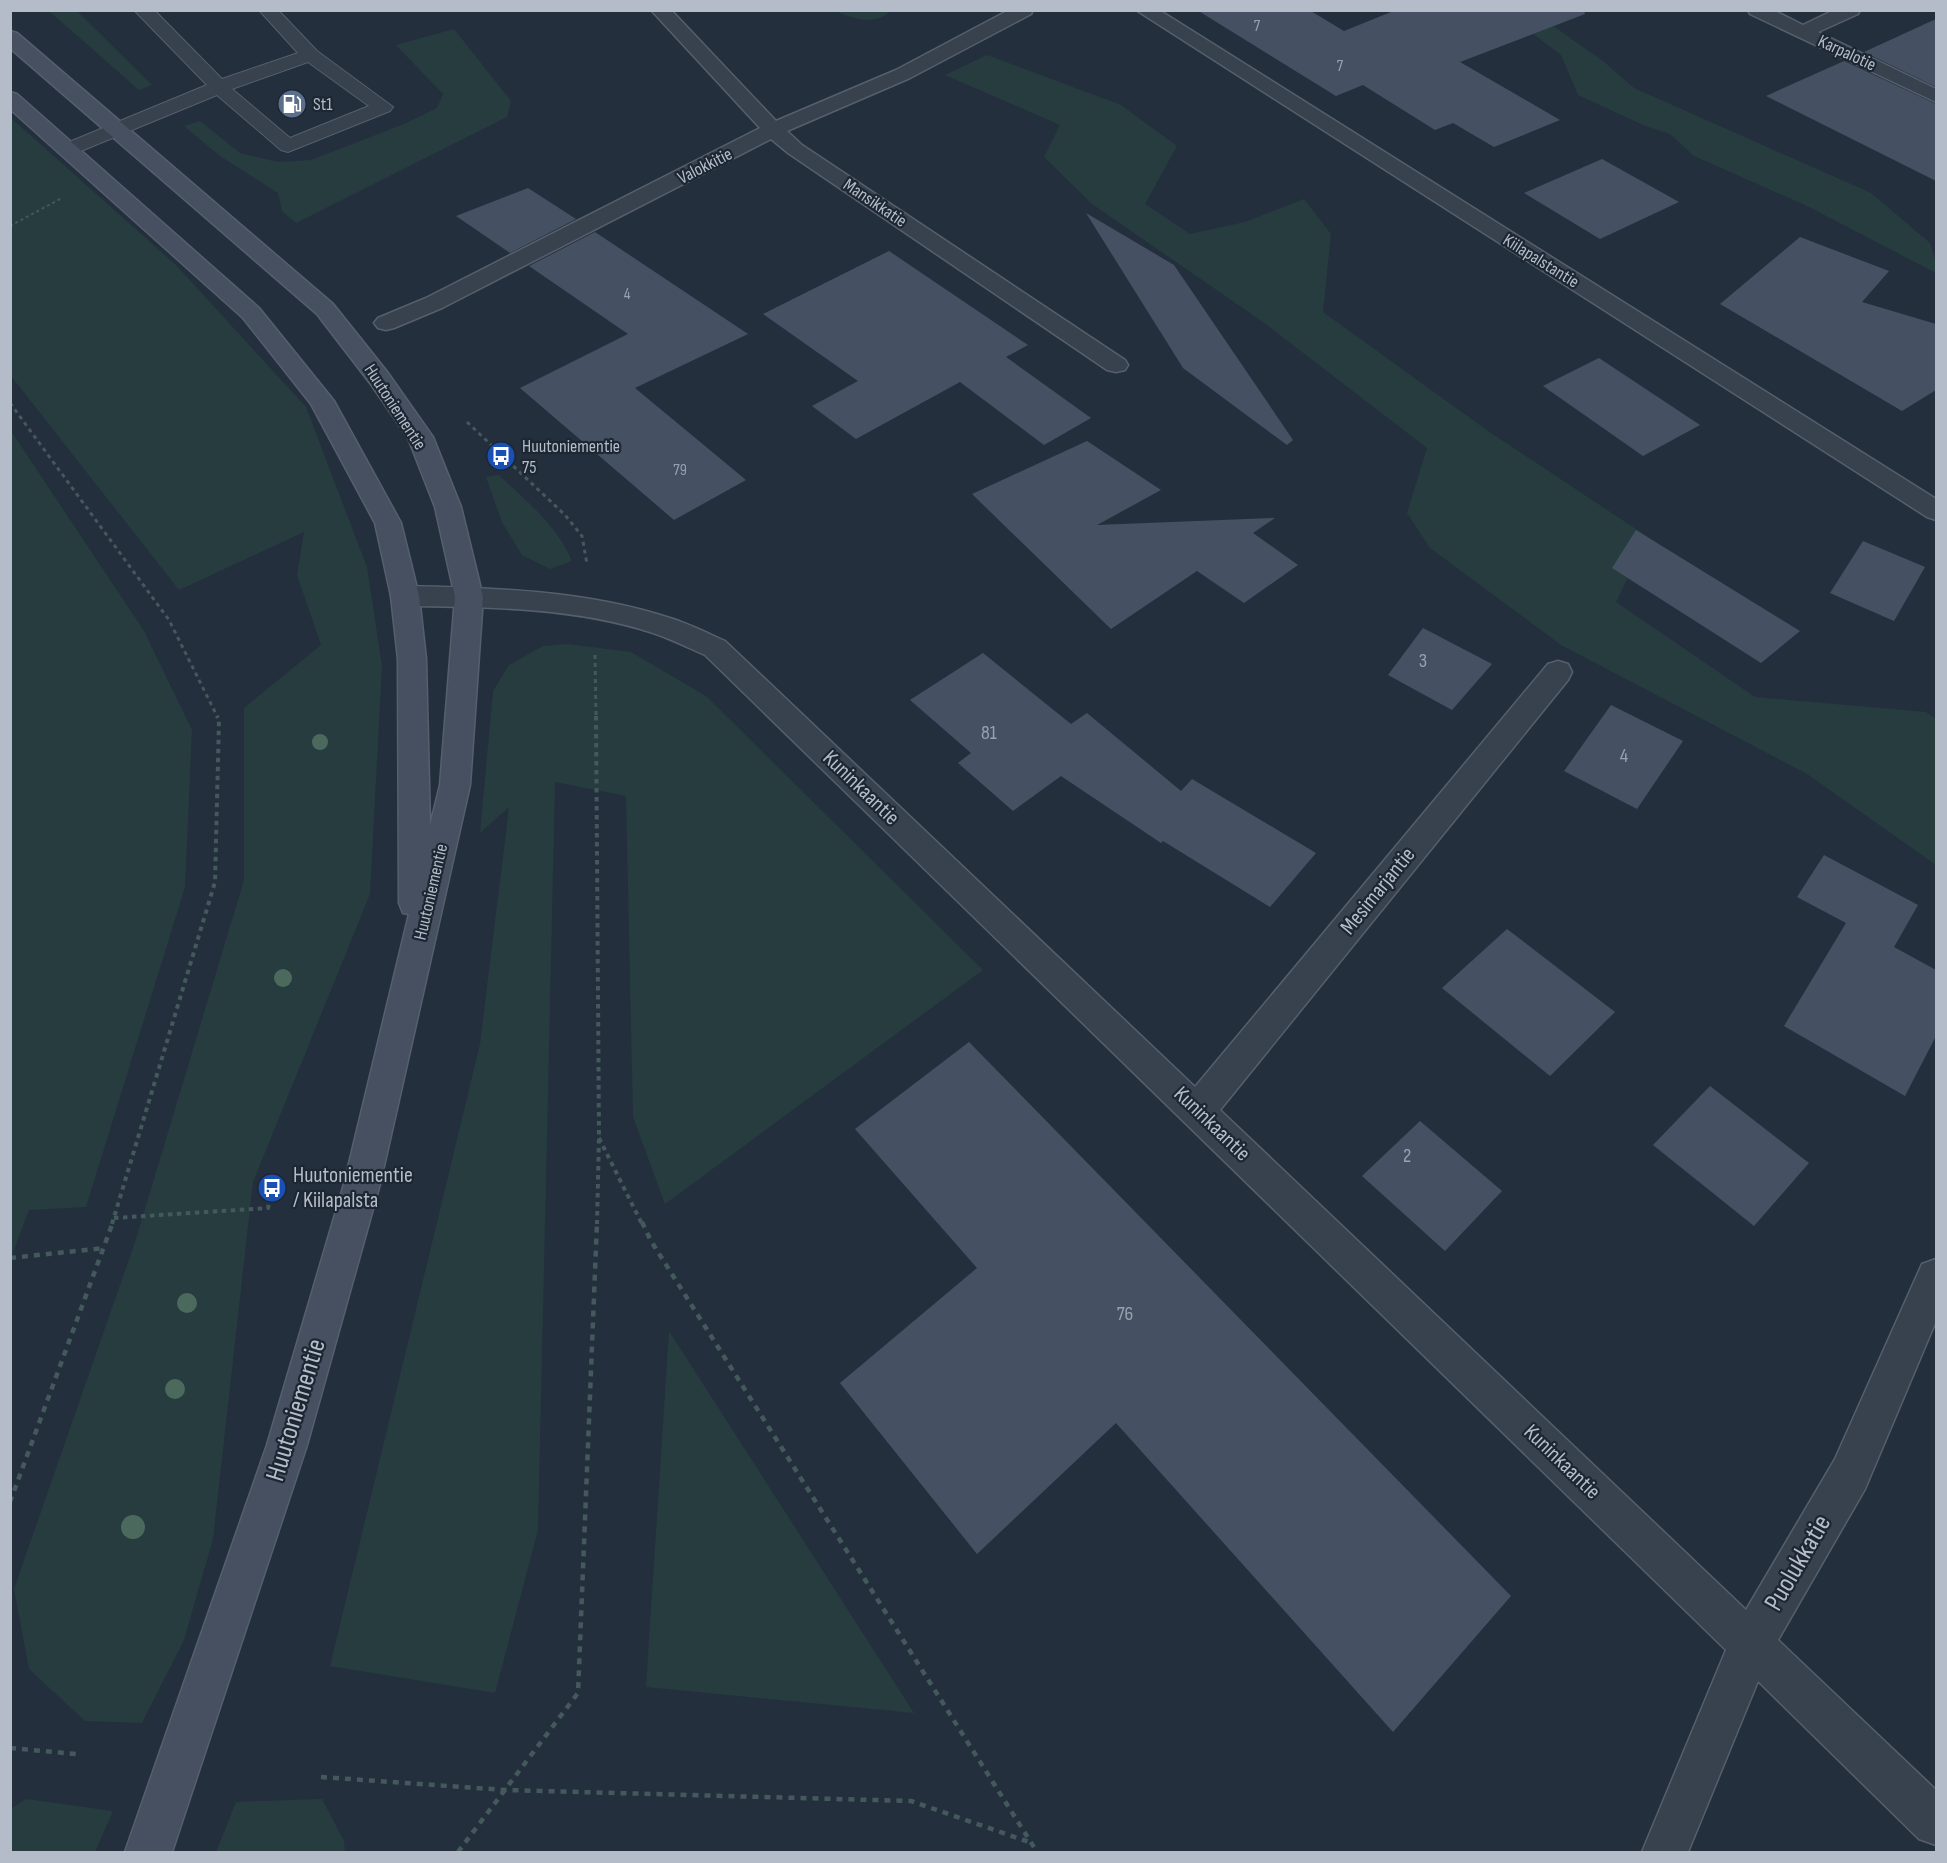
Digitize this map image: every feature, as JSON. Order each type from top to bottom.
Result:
[{"type":"main road","name":"Huutoniementie","points":[[10,37],[325,309],[379,378],[420,437],[448,507],[469,597],[455,785],[362,1184],[286,1445],[149,1852]]},
{"type":"main road","name":"Huutoniementie","points":[[10,98],[251,313],[322,401],[388,523],[405,596],[412,659],[416,959]]},
{"type":"street","name":"Mansikkatie","points":[[660,10],[773,130],[795,149],[1116,365]]},
{"type":"street","name":"Valokkitie","points":[[386,323],[434,303],[773,130],[903,74],[1024,10]]},
{"type":"street","name":"Kiilapalstantie","points":[[1146,10],[1936,511]]},
{"type":"street","name":"Karpalotie","points":[[1756,10],[1936,96]]},
{"type":"street","points":[[1802,32],[1851,10]]},
{"type":"street","name":"Kuninkaantie","points":[[405,596],[469,597],[595,608],[653,622],[715,648],[1936,1822]]},
{"type":"street","name":"Mesimarjantie","points":[[1198,1110],[1558,672]]},
{"type":"street","name":"Puolukkatie","points":[[1665,1852],[1750,1645],[1850,1474],[1936,1276]]},
{"type":"lane","points":[[142,10],[219,87],[288,146],[383,107],[310,55],[268,10]]},
{"type":"lane","points":[[69,149],[219,87],[310,55]]},
{"type":"path","points":[[10,226],[100,178]]},
{"type":"path","points":[[10,403],[169,620],[219,720],[214,882],[105,1248],[10,1502]]},
{"type":"path","points":[[458,1852],[578,1693],[595,1291],[598,1137],[651,1241],[1036,1852]]},
{"type":"path","points":[[114,1218],[267,1208],[273,1188]]},
{"type":"path","points":[[10,1258],[105,1248]]},
{"type":"path","points":[[10,1749],[76,1754]]},
{"type":"path","points":[[321,1777],[505,1790],[911,1801],[1029,1842]]},
{"type":"green space","points":[[891,10],[884,16],[870,20],[835,11]]},
{"type":"green space","points":[[49,11],[77,11],[152,85],[139,90]]},
{"type":"green space","points":[[1503,11],[1539,16],[1603,61],[1634,88],[1871,193],[1930,243],[1936,262],[1936,273],[1805,205],[1694,156],[1670,134],[1643,125],[1578,95],[1561,55]]},
{"type":"green space","points":[[454,29],[511,101],[507,117],[296,223],[282,211],[278,193],[220,156],[184,126],[200,121],[240,153],[278,162],[311,160],[404,124],[437,108],[443,94],[396,45]]},
{"type":"green space","points":[[987,55],[1121,105],[1177,146],[1145,204],[1190,234],[1245,222],[1304,199],[1331,234],[1323,312],[1488,431],[1648,537],[1616,602],[1755,697],[1926,712],[1936,719],[1936,865],[1807,774],[1561,645],[1430,548],[1407,513],[1427,448],[1263,322],[1092,204],[1044,157],[1060,125],[945,75]]},
{"type":"green space","points":[[11,118],[176,265],[306,407],[367,567],[382,666],[370,894],[253,1182],[213,1539],[184,1640],[142,1723],[85,1721],[29,1669],[14,1589],[135,1242],[244,880],[244,708],[321,645],[297,575],[304,532],[179,590],[11,376]]},
{"type":"green space","points":[[11,431],[144,631],[192,730],[185,887],[86,1207],[29,1210],[11,1258]]},
{"type":"green space","points":[[499,475],[549,525],[566,548],[572,561],[550,569],[522,555],[502,522],[486,477]]},
{"type":"green space","points":[[568,644],[631,652],[706,696],[983,970],[665,1204],[633,1117],[626,796],[555,782],[538,1530],[495,1693],[330,1666],[480,1044],[509,807],[480,833],[493,691],[509,665],[543,646]]},
{"type":"green space","points":[[669,1331],[914,1713],[646,1687]]},
{"type":"green space","points":[[26,1799],[113,1811],[95,1852],[11,1852],[11,1809]]},
{"type":"green space","points":[[322,1799],[344,1841],[345,1852],[216,1852],[236,1802]]},
{"type":"building","points":[[1197,10],[1309,10],[1344,31],[1396,10],[1584,10],[1585,14],[1460,62],[1560,120],[1494,147],[1453,123],[1435,130],[1363,85],[1336,96]]},
{"type":"building","points":[[1936,19],[1936,87],[1864,52]]},
{"type":"building","points":[[1844,61],[1936,104],[1936,181],[1766,96]]},
{"type":"building","points":[[1602,159],[1679,202],[1600,239],[1524,193]]},
{"type":"building","points":[[528,188],[576,219],[510,253],[456,216]]},
{"type":"building","points":[[1086,213],[1174,265],[1293,440],[1287,445],[1183,368]]},
{"type":"building","points":[[595,232],[748,334],[635,388],[746,480],[674,520],[520,388],[628,334],[529,266]]},
{"type":"building","points":[[1800,237],[1889,271],[1862,302],[1936,324],[1936,390],[1902,411],[1720,304]]},
{"type":"building","points":[[889,251],[1028,345],[1006,357],[1091,418],[1044,445],[960,382],[856,439],[812,406],[858,381],[763,314]]},
{"type":"building","points":[[1599,358],[1700,425],[1643,456],[1543,386]]},
{"type":"building","points":[[1087,441],[1161,490],[1097,525],[1275,518],[1253,533],[1298,565],[1244,603],[1197,571],[1111,629],[972,494]]},
{"type":"building","points":[[1636,530],[1800,631],[1761,663],[1612,568]]},
{"type":"building","points":[[1863,541],[1925,567],[1894,621],[1830,593]]},
{"type":"building","points":[[1423,628],[1492,664],[1452,710],[1388,675]]},
{"type":"building","points":[[983,653],[1071,724],[1087,713],[1181,791],[1192,779],[1316,853],[1270,907],[1163,841],[1161,843],[1061,776],[1013,811],[958,763],[971,753],[910,700]]},
{"type":"building","points":[[1611,705],[1683,741],[1637,809],[1564,771]]},
{"type":"building","points":[[1824,855],[1918,905],[1894,947],[1936,970],[1936,1036],[1905,1096],[1784,1026],[1846,923],[1797,897]]},
{"type":"building","points":[[1507,929],[1615,1012],[1550,1076],[1442,988]]},
{"type":"building","points":[[969,1042],[1511,1596],[1393,1732],[1116,1423],[977,1554],[840,1383],[977,1268],[855,1129]]},
{"type":"building","points":[[1710,1086],[1809,1163],[1754,1226],[1653,1145]]},
{"type":"building","points":[[1420,1121],[1502,1191],[1445,1251],[1362,1176]]},
{"type":"place","name":"St1","points":[[292,104]]},
{"type":"place","name":"Huutoniementie 75","points":[[501,456]]},
{"type":"place","name":"Huutoniementie / Kiilapalsta","points":[[272,1188]]}]
